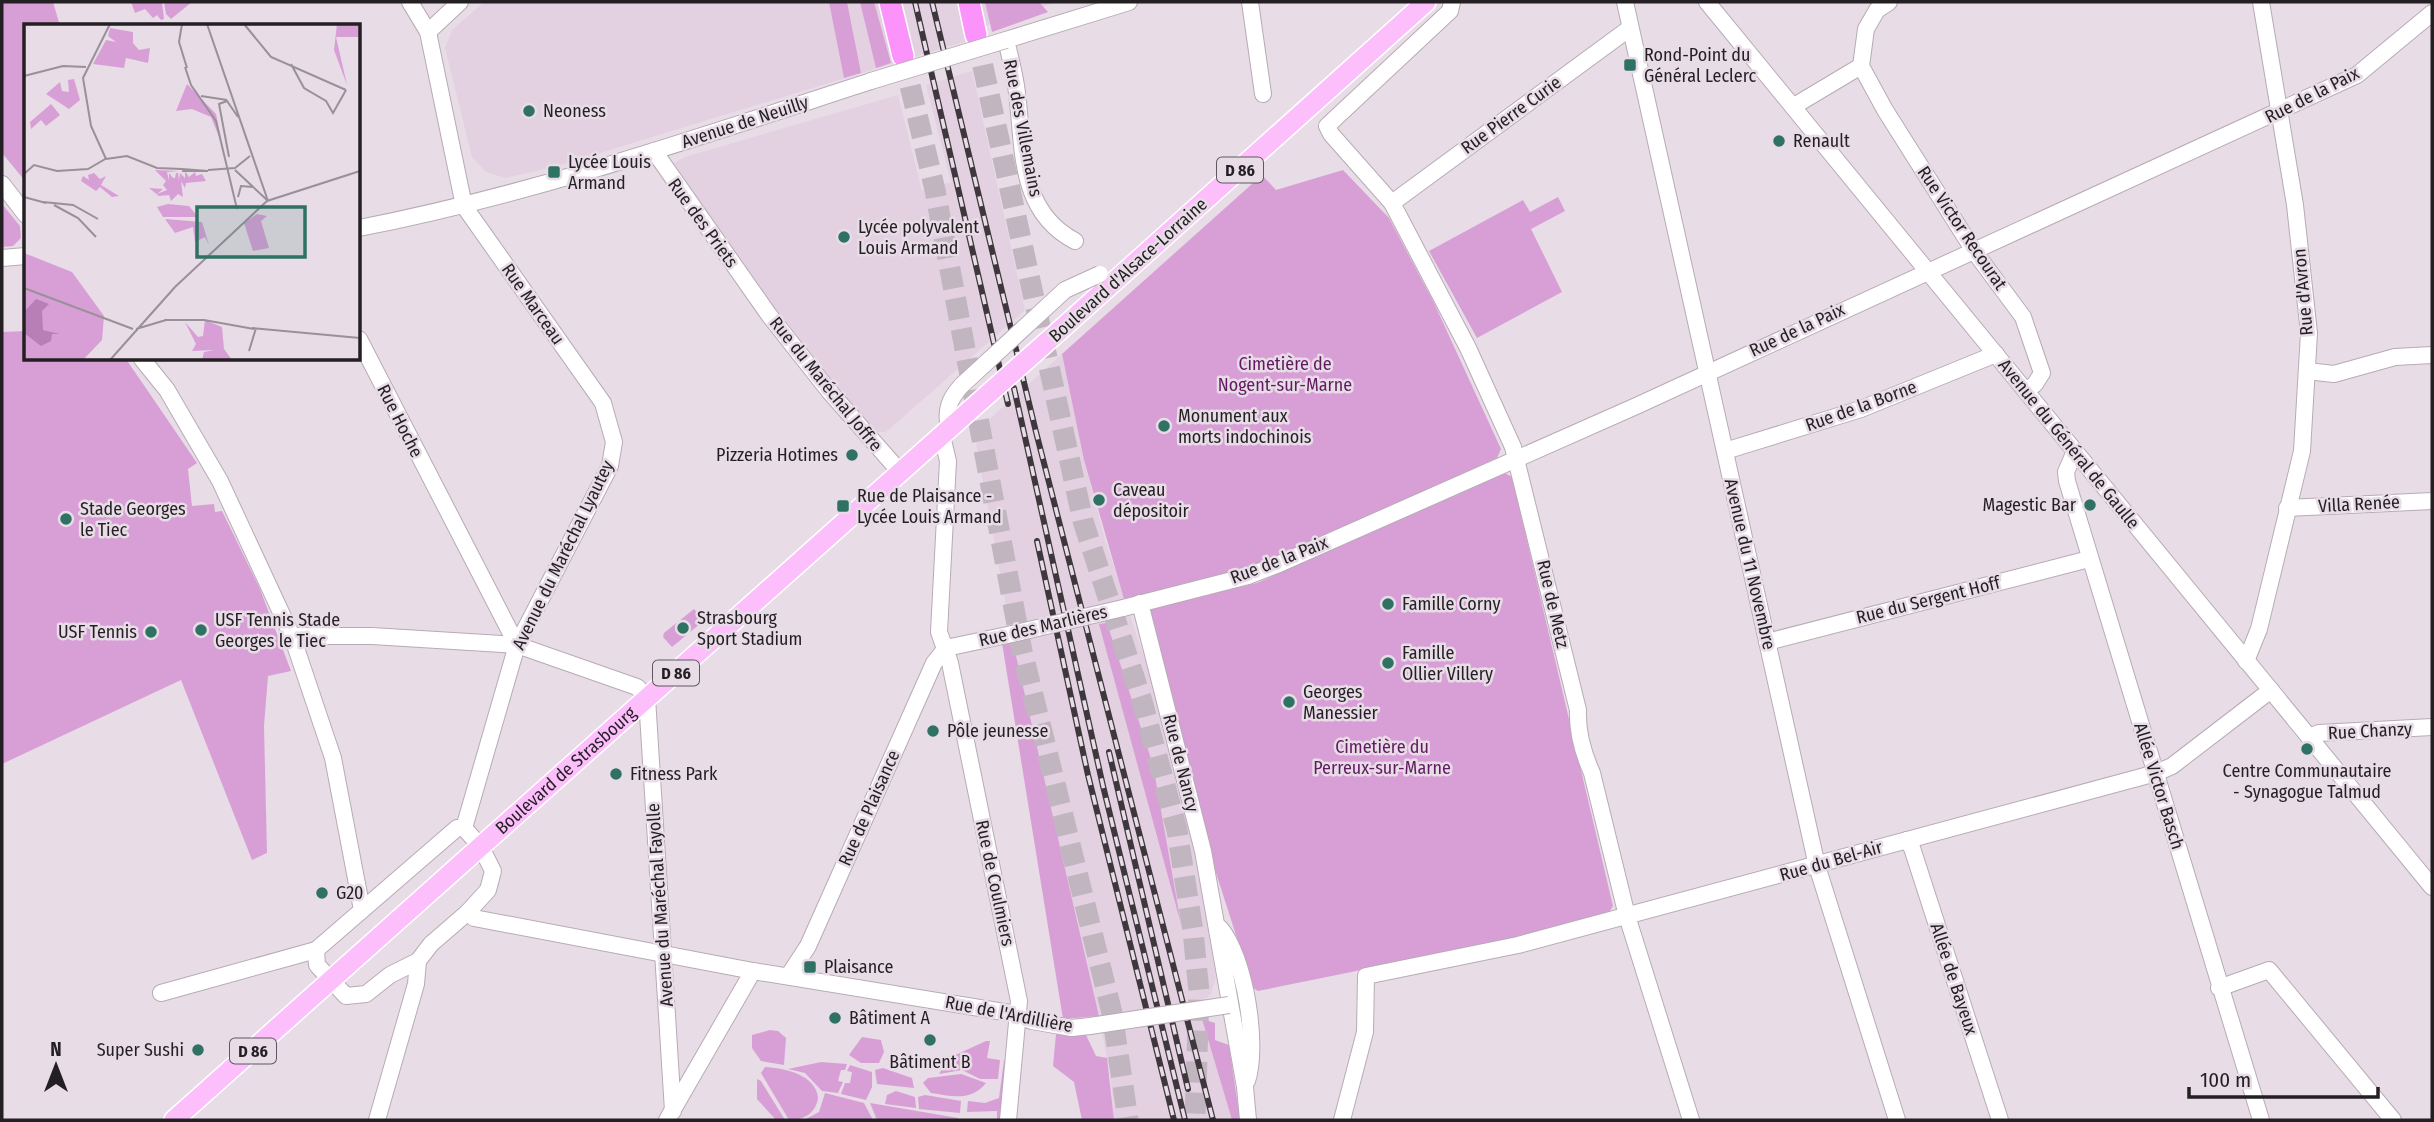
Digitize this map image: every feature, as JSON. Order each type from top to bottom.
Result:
[{"type":"highway","points":[[890,2],[903,55]]},
{"type":"highway","points":[[969,2],[976,35]]},
{"type":"main road","name":"Boulevard d'Alsace-Lorraine","points":[[1021,364],[1427,3]]},
{"type":"main road","name":"Boulevard de Strasbourg","points":[[174,1120],[332,982],[1021,364]]},
{"type":"street","points":[[410,2],[428,32],[464,206]]},
{"type":"street","points":[[428,32],[460,2]]},
{"type":"street","name":"Avenue de Neuilly","points":[[360,228],[464,206],[654,151],[1129,2]]},
{"type":"street","points":[[1250,2],[1263,94]]},
{"type":"street","name":"Rue de Metz","points":[[1452,2],[1450,11],[1328,125],[1331,134],[1392,203],[1468,348],[1517,457],[1578,710],[1578,727],[1586,760],[1592,773],[1627,916],[1691,1120]]},
{"type":"street","name":"Avenue du 11 Novembre","points":[[1625,2],[1817,866],[1898,1120]]},
{"type":"street","name":"Avenue du Général de Gaulle","points":[[1707,2],[2432,887]]},
{"type":"street","points":[[1794,106],[1861,66],[1866,29],[1877,10],[1889,2]]},
{"type":"street","name":"Rue d'Avron","points":[[2246,661],[2259,629],[2302,451],[2309,333],[2295,205],[2261,2]]},
{"type":"street","name":"Rue de la Paix","points":[[1140,603],[1248,576],[2280,112],[2357,75],[2432,13]]},
{"type":"street","name":"Rue Pierre Curie","points":[[1392,203],[1630,28]]},
{"type":"street","name":"Rue des Villemains","points":[[1006,40],[1017,91],[1020,132],[1031,195],[1045,220],[1075,241]]},
{"type":"street","name":"Rue Victor Recourat","points":[[1861,66],[1885,110],[1974,251],[2023,317],[2042,373],[2026,391]]},
{"type":"street","name":"Rue des Priets","points":[[654,151],[754,293]]},
{"type":"street","points":[[2,184],[24,212]]},
{"type":"street","name":"Rue Marceau","points":[[464,206],[603,403]]},
{"type":"street","points":[[2,258],[24,256]]},
{"type":"street","points":[[946,648],[939,632],[948,461],[945,433],[950,399],[1065,290],[1136,262]]},
{"type":"street","name":"Rue du Maréchal Joffre","points":[[754,293],[829,391],[901,473]]},
{"type":"street","name":"Rue Hoche","points":[[360,341],[517,645]]},
{"type":"street","name":"Rue de la Borne","points":[[1725,451],[1861,408],[1996,354]]},
{"type":"street","points":[[2307,371],[2334,374],[2396,357],[2432,355]]},
{"type":"street","points":[[143,360],[167,390],[220,481],[292,636],[333,758],[362,910]]},
{"type":"street","name":"Avenue du Maréchal Lyautey","points":[[464,828],[517,645],[610,466],[614,442],[603,403]]},
{"type":"street","name":"Allée Victor Basch","points":[[2076,452],[2066,472],[2067,481],[2260,1120]]},
{"type":"street","name":"Villa Renée","points":[[2287,508],[2432,500]]},
{"type":"street","name":"Rue du Sergent Hoff","points":[[1767,642],[2089,559]]},
{"type":"street","name":"Rue des Marlières","points":[[946,648],[1140,603]]},
{"type":"street","name":"Rue de Nancy","points":[[1140,603],[1203,851],[1245,1087],[1248,1120]]},
{"type":"street","points":[[292,636],[372,636],[517,645],[637,687],[647,698]]},
{"type":"street","name":"Rue de Plaisance","points":[[789,975],[808,946],[934,663],[946,648]]},
{"type":"street","name":"Rue de Coulmiers","points":[[946,648],[1019,1001],[1020,1017],[1008,1120]]},
{"type":"street","name":"Rue du Bel-Air","points":[[1342,1120],[1365,1032],[1366,976],[1518,945],[2156,773],[2172,766],[2271,691]]},
{"type":"street","name":"Avenue du Maréchal Fayolle","points":[[647,698],[664,954],[670,1115]]},
{"type":"street","name":"Rue Chanzy","points":[[2309,737],[2319,733],[2432,727]]},
{"type":"street","points":[[161,993],[316,950],[457,828],[464,828],[481,847],[493,877],[488,890],[468,912],[431,944],[418,961],[390,975],[366,994],[345,996],[314,961],[316,950]]},
{"type":"street","name":"Allée de Bayeux","points":[[1907,840],[1912,848],[2000,1120]]},
{"type":"street","points":[[468,912],[474,918],[753,971],[789,975]]},
{"type":"street","name":"Rue de Nancy","points":[[1217,924],[1230,939],[1247,1001],[1251,1068],[1245,1087]]},
{"type":"street","points":[[377,1120],[416,984],[418,961]]},
{"type":"street","points":[[2219,988],[2269,970],[2393,1120]]},
{"type":"street","points":[[670,1115],[753,971]]},
{"type":"street","name":"Rue de l'Ardillière","points":[[789,975],[1072,1028],[1229,1005]]},
{"type":"shaded area","points":[[484,2],[1058,2],[994,21],[966,41],[554,167],[505,178],[486,172],[472,157],[445,48],[452,30]]},
{"type":"shaded area","name":"Lycée polyvalent Louis Armand","points":[[972,71],[1025,310],[886,432],[872,432],[755,284],[674,163],[685,157],[898,95],[922,191],[951,182],[926,85]]},
{"type":"shaded area","points":[[1062,354],[1084,460],[1106,543],[1155,690],[1196,856],[1216,978],[1211,994],[1201,1002],[1202,1019],[1232,1120],[1114,1120],[1111,1082],[1099,1016],[1013,643],[974,433]]},
{"type":"green space","points":[[2,2],[53,2],[59,24],[24,24],[24,180],[2,153]]},
{"type":"green space","points":[[131,2],[162,2],[164,19],[161,20],[157,15],[153,18],[145,9],[135,13]]},
{"type":"green space","points":[[164,2],[192,2],[171,19],[166,14]]},
{"type":"green space","points":[[829,2],[847,2],[861,73],[844,78]]},
{"type":"green space","points":[[860,2],[874,2],[891,63],[876,68]]},
{"type":"green space","points":[[985,2],[1039,2],[1048,12],[992,32]]},
{"type":"green space","name":"Cimetière de Nogent-sur-Marne","points":[[1343,170],[1389,218],[1434,303],[1501,449],[1497,458],[1251,569],[1124,599],[1084,460],[1062,354],[1262,175],[1276,190]]},
{"type":"green space","points":[[1558,197],[1565,211],[1531,229],[1562,292],[1477,338],[1429,251],[1523,200],[1530,212]]},
{"type":"green space","points":[[2,204],[20,226],[21,238],[13,246],[2,247]]},
{"type":"green space","points":[[24,331],[24,360],[127,360],[197,463],[188,469],[192,506],[214,504],[215,512],[222,511],[260,589],[291,671],[268,676],[264,726],[267,853],[252,860],[181,680],[2,764],[2,332]]},
{"type":"green space","name":"Cimetière du Perreux-sur-Marne","points":[[1503,472],[1512,477],[1613,906],[1608,914],[1528,936],[1258,991],[1253,988],[1208,848],[1149,609],[1257,583]]},
{"type":"green space","name":"Strasbourg Sport Stadium","points":[[694,609],[703,619],[701,623],[672,647],[663,637],[664,633]]},
{"type":"green space","points":[[1107,623],[1153,765],[1181,924],[1099,624]]},
{"type":"green space","points":[[1002,643],[1013,643],[1099,1016],[1063,1019]]},
{"type":"green space","points":[[1202,1019],[1215,1023],[1215,1040],[1229,1045],[1240,1120],[1232,1120]]},
{"type":"green space","points":[[770,1030],[778,1031],[786,1038],[784,1065],[761,1061],[752,1048],[752,1035]]},
{"type":"green space","points":[[1085,1033],[1096,1056],[1107,1058],[1114,1120],[1082,1120],[1074,1082],[1053,1066],[1056,1034]]},
{"type":"green space","points":[[862,1037],[881,1040],[884,1052],[879,1063],[861,1063],[849,1055]]},
{"type":"green space","points":[[990,1041],[987,1058],[1000,1060],[998,1079],[980,1079],[962,1070],[939,1074],[949,1058]]},
{"type":"green space","points":[[1004,1060],[1009,1061],[1002,1120],[997,1120],[997,1111],[967,1112],[968,1101],[985,1103],[999,1098]]},
{"type":"green space","points":[[821,1062],[847,1064],[845,1070],[841,1070],[838,1081],[843,1082],[838,1093],[822,1091],[805,1073],[788,1069]]},
{"type":"green space","points":[[850,1065],[872,1072],[872,1087],[866,1100],[841,1094],[845,1083],[850,1083],[852,1072],[847,1071]]},
{"type":"green space","points":[[765,1067],[790,1071],[806,1078],[816,1090],[818,1098],[812,1112],[800,1119],[789,1120],[761,1073]]},
{"type":"green space","points":[[883,1068],[912,1078],[914,1088],[877,1084],[875,1070]]},
{"type":"green space","points":[[961,1074],[986,1083],[974,1093],[960,1096],[931,1093],[923,1083],[928,1078]]},
{"type":"green space","points":[[757,1079],[761,1081],[785,1120],[776,1120],[757,1099]]},
{"type":"green space","points":[[896,1091],[915,1097],[916,1108],[885,1104],[887,1095]]},
{"type":"green space","points":[[825,1093],[864,1103],[873,1120],[804,1120],[819,1112]]},
{"type":"green space","points":[[925,1095],[961,1101],[960,1113],[919,1109],[918,1097]]},
{"type":"green space","points":[[870,1103],[958,1118],[958,1120],[877,1120]]},
{"type":"tunnel","points":[[976,35],[1083,521],[1142,701],[1177,830],[1193,931],[1199,992],[1195,1120]]},
{"type":"tunnel","points":[[903,56],[935,190],[1022,651],[1112,1013],[1128,1120]]},
{"type":"railway","points":[[915,2],[1008,404]]},
{"type":"railway","points":[[932,2],[1036,432],[1213,1120]]},
{"type":"railway","points":[[1014,388],[1103,786],[1185,1120]]},
{"type":"railway","points":[[1037,541],[1088,775],[1174,1120]]},
{"type":"railway","points":[[1109,752],[1188,1089]]},
{"type":"place","name":"Rond-Point du Général Leclerc","points":[[1630,65]]},
{"type":"place","name":"Neoness","points":[[529,111]]},
{"type":"place","name":"Renault","points":[[1779,141]]},
{"type":"place","name":"Lycée Louis Armand","points":[[554,172]]},
{"type":"place","name":"Lycée polyvalent Louis Armand","points":[[844,237]]},
{"type":"place","name":"Monument aux morts indochinois","points":[[1164,426]]},
{"type":"place","name":"Pizzeria Hotimes","points":[[852,455]]},
{"type":"place","name":"Caveau dépositoir","points":[[1099,500]]},
{"type":"place","name":"Magestic Bar","points":[[2090,505]]},
{"type":"place","name":"Rue de Plaisance - Lycée Louis Armand","points":[[843,506]]},
{"type":"place","name":"Stade Georges le Tiec","points":[[66,519]]},
{"type":"place","name":"Famille Corny","points":[[1388,604]]},
{"type":"place","name":"Strasbourg Sport Stadium","points":[[683,628]]},
{"type":"place","name":"USF Tennis Stade Georges le Tiec","points":[[201,630]]},
{"type":"place","name":"USF Tennis","points":[[151,632]]},
{"type":"place","name":"Famille Ollier Villery","points":[[1388,663]]},
{"type":"place","name":"Georges Manessier","points":[[1289,702]]},
{"type":"place","name":"Pôle jeunesse","points":[[933,731]]},
{"type":"place","name":"Centre Communautaire - Synagogue Talmud","points":[[2307,749]]},
{"type":"place","name":"Fitness Park","points":[[616,774]]},
{"type":"place","name":"G20","points":[[322,893]]},
{"type":"place","name":"Plaisance","points":[[810,967]]},
{"type":"place","name":"Bâtiment A","points":[[835,1018]]},
{"type":"place","name":"Bâtiment B","points":[[930,1040]]},
{"type":"place","name":"Super Sushi","points":[[198,1050]]}]
